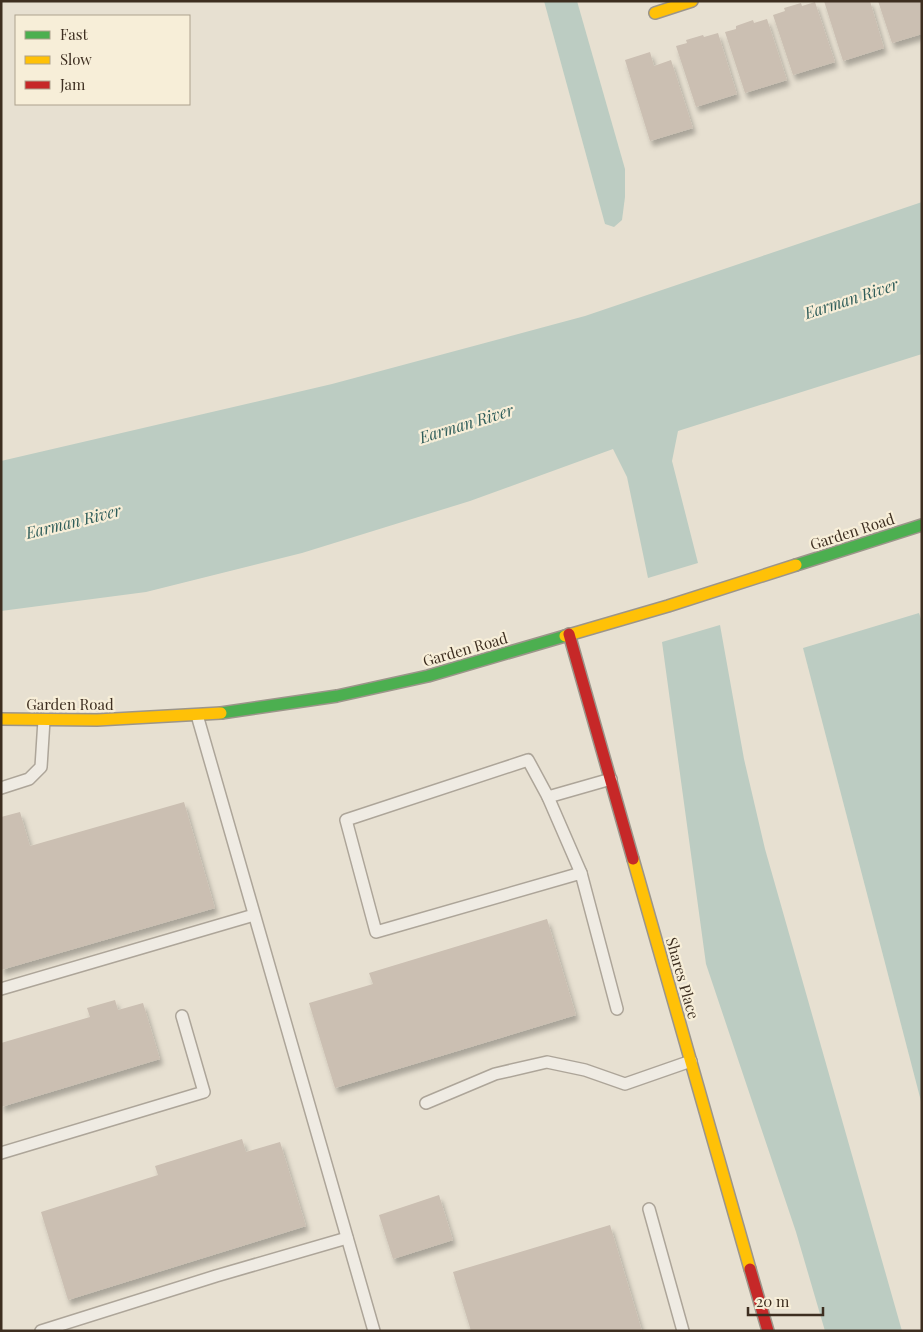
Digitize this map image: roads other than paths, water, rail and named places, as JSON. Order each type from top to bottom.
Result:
[{"type":"street","points":[[655,13],[692,1]]},
{"type":"street","name":"Garden Road","points":[[1,719],[97,720],[197,715],[247,710],[338,696],[428,676],[668,606],[922,525]]},
{"type":"street","name":"Shares Place","points":[[569,634],[768,1331]]},
{"type":"lane","points":[[197,715],[374,1331]]},
{"type":"lane","points":[[1,788],[29,779],[41,767],[44,720]]},
{"type":"lane","points":[[581,873],[376,932],[346,820],[528,760],[548,797],[581,873],[617,1009]]},
{"type":"lane","points":[[548,797],[611,779]]},
{"type":"lane","points":[[1,989],[254,915]]},
{"type":"lane","points":[[1,1153],[204,1092],[182,1016]]},
{"type":"lane","points":[[426,1103],[495,1074],[547,1062],[585,1070],[625,1084],[691,1061]]},
{"type":"lane","points":[[649,1209],[683,1331]]},
{"type":"lane","points":[[41,1331],[216,1276],[347,1238]]},
{"type":"water","points":[[544,1],[577,1],[625,169],[625,197],[622,220],[614,227],[605,224]]},
{"type":"water","name":"Earman River","points":[[922,202],[922,354],[678,431],[672,461],[698,563],[648,578],[627,477],[613,449],[470,501],[302,553],[146,592],[1,611],[1,461],[332,384],[585,316]]},
{"type":"water","points":[[919,613],[922,622],[922,1105],[803,648]]},
{"type":"water","points":[[720,625],[744,759],[765,849],[902,1331],[825,1331],[796,1232],[706,964],[662,642]]}]
